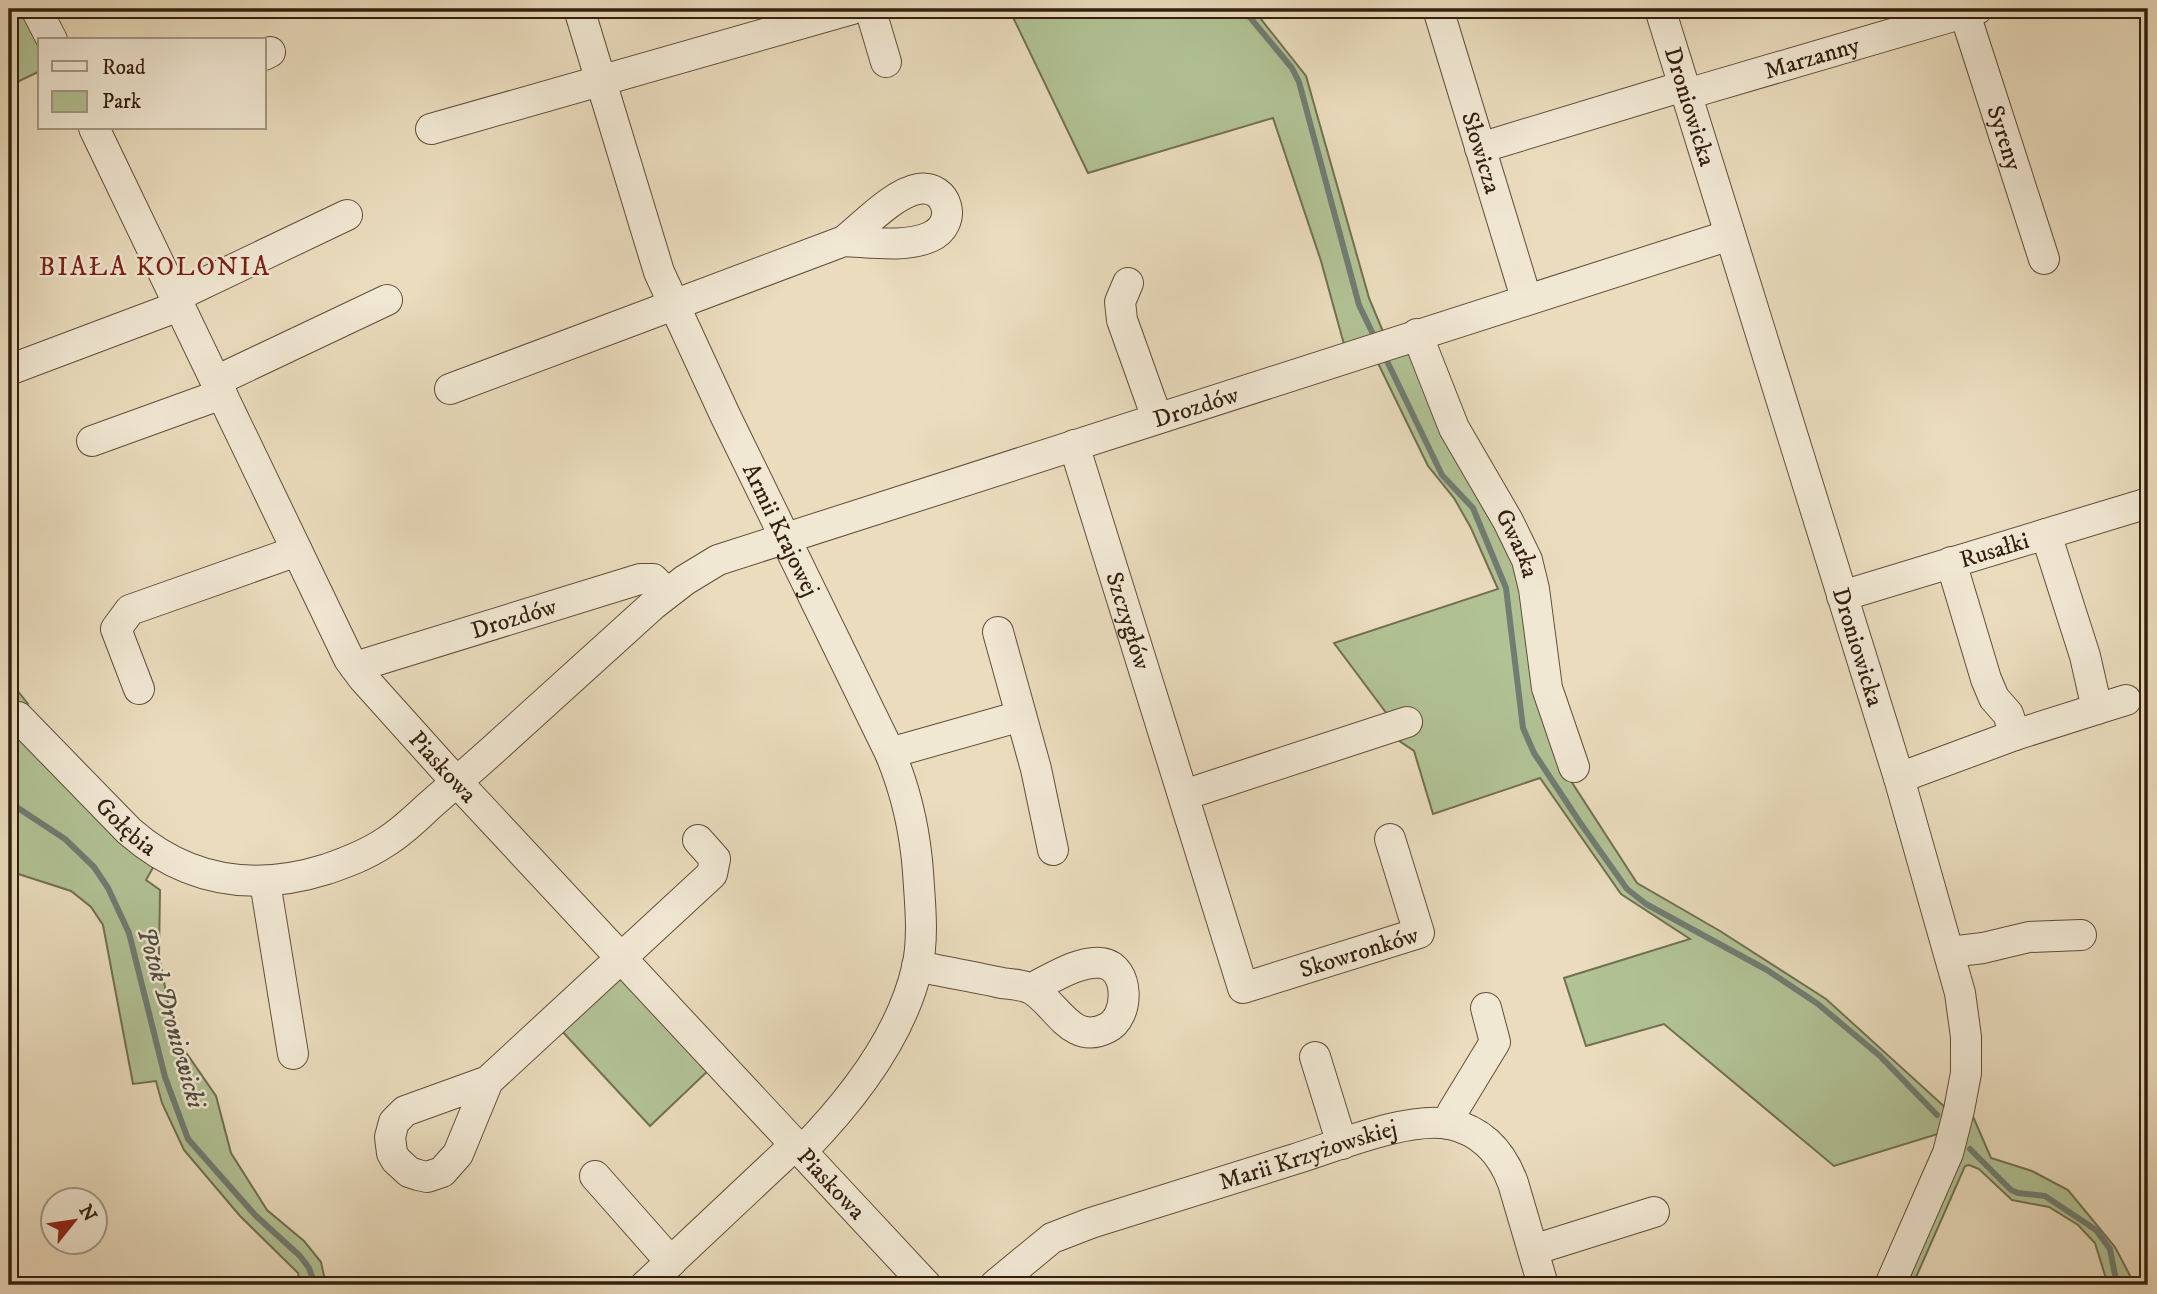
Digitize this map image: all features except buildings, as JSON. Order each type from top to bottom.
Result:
[{"type":"street","points":[[36,9],[51,38]]},
{"type":"street","name":"Armii Krajowej","points":[[579,9],[656,261],[673,305],[890,753],[908,808],[917,860],[920,913],[917,966],[904,1006],[882,1050],[841,1110],[646,1285]]},
{"type":"street","points":[[431,129],[852,9]]},
{"type":"street","points":[[868,9],[886,62]]},
{"type":"street","name":"Słowicza","points":[[1438,9],[1526,299]]},
{"type":"street","name":"Droniowicka","points":[[1660,9],[1899,778],[1960,993],[1966,1037],[1966,1073],[1959,1110],[1948,1153],[1890,1285]]},
{"type":"street","name":"Marzanny","points":[[1480,148],[1971,11]]},
{"type":"street","name":"Syreny","points":[[1971,11],[2044,260]]},
{"type":"street","name":"Piaskowa","points":[[100,130],[177,302],[344,650],[355,667],[457,782],[926,1285]]},
{"type":"street","points":[[9,370],[177,302],[347,215]]},
{"type":"street","name":"Drozdów","points":[[457,782],[667,593],[701,568],[718,560],[1730,235]]},
{"type":"street","points":[[450,389],[844,241]]},
{"type":"street","points":[[1128,284],[1120,302],[1122,320],[1157,418]]},
{"type":"street","points":[[92,441],[219,388],[387,300]]},
{"type":"street","name":"Gwarka","points":[[1417,334],[1454,428],[1515,533],[1527,561],[1534,589],[1547,688],[1574,767]]},
{"type":"street","name":"Szczygłów","points":[[1074,445],[1243,988]]},
{"type":"street","name":"Rusałki","points":[[1842,596],[2148,503]]},
{"type":"street","points":[[2046,534],[2085,656],[2096,709]]},
{"type":"street","points":[[139,689],[117,629],[125,614],[297,551]]},
{"type":"street","points":[[1951,562],[1986,679],[1994,698],[2008,714],[2015,735]]},
{"type":"street","name":"Drozdów","points":[[355,667],[640,579],[653,579],[667,593]]},
{"type":"street","points":[[998,632],[1036,769],[1053,850]]},
{"type":"street","points":[[1899,778],[2015,735],[2126,699]]},
{"type":"street","points":[[890,753],[1021,716]]},
{"type":"street","name":"Gołębia","points":[[18,717],[146,846],[191,870],[223,878],[265,882],[307,875],[373,851],[402,830],[457,782]]},
{"type":"street","points":[[1184,795],[1407,722]]},
{"type":"street","name":"Skowronków","points":[[1243,988],[1419,933],[1390,839]]},
{"type":"street","points":[[488,1081],[712,874],[715,859],[698,840]]},
{"type":"street","points":[[265,882],[293,1054]]},
{"type":"street","points":[[1950,952],[1983,948],[2029,937],[2081,935]]},
{"type":"street","points":[[917,966],[1032,988]]},
{"type":"street","points":[[1448,1124],[1453,1111],[1495,1042],[1486,1008]]},
{"type":"street","points":[[1315,1057],[1342,1144]]},
{"type":"street","name":"Marii Krzyżowskiej","points":[[995,1285],[1052,1238],[1091,1223],[1342,1144],[1430,1122],[1465,1128],[1496,1150],[1507,1167],[1543,1285]]},
{"type":"street","points":[[595,1177],[671,1262]]},
{"type":"street","points":[[1533,1250],[1654,1212]]},
{"type":"green space","points":[[9,9],[27,9],[39,38],[38,72],[9,86]]},
{"type":"green space","points":[[1009,9],[1253,9],[1306,76],[1369,298],[1384,334],[1345,348],[1321,261],[1273,118],[1088,173]]},
{"type":"green space","points":[[1416,342],[1525,584],[1562,767],[1637,883],[1720,931],[1826,999],[1946,1108],[1941,1133],[1834,1166],[1664,1024],[1586,1046],[1564,978],[1690,939],[1621,894],[1540,778],[1433,814],[1414,751],[1398,740],[1390,718],[1334,643],[1498,589],[1471,528],[1454,498],[1428,466],[1375,357]]},
{"type":"green space","points":[[9,680],[28,704],[13,719],[154,866],[146,880],[160,890],[159,955],[174,1035],[216,1096],[231,1153],[267,1210],[304,1241],[321,1262],[326,1285],[300,1285],[298,1273],[240,1216],[184,1150],[162,1103],[156,1081],[133,1084],[103,925],[91,907],[71,891],[9,871]]},
{"type":"green space","points":[[624,972],[713,1066],[650,1126],[561,1030]]},
{"type":"green space","points":[[1971,1112],[1991,1158],[2032,1171],[2068,1190],[2115,1247],[2135,1285],[2108,1285],[2095,1243],[2078,1225],[2049,1207],[2012,1200],[1979,1169],[1969,1165],[1965,1166],[1913,1284],[1908,1281],[1955,1171]]},
{"type":"waterway","points":[[1243,9],[1292,68],[1299,82],[1359,305],[1373,334]]},
{"type":"waterway","points":[[1386,359],[1442,475],[1473,508],[1506,588],[1523,728],[1534,753],[1627,889],[1646,904],[1767,970],[1818,1004],[1880,1056],[1937,1115]]},
{"type":"waterway","name":"Potok Droniowicki","points":[[9,802],[65,839],[94,867],[108,888],[129,933],[165,1077],[188,1139],[255,1215],[300,1256],[309,1268],[315,1285]]},
{"type":"waterway","points":[[1970,1149],[2011,1190],[2045,1196],[2096,1230],[2110,1249],[2117,1285]]},
{"type":"district","name":"BIAŁA KOLONIA","points":[[155,266]]}]
